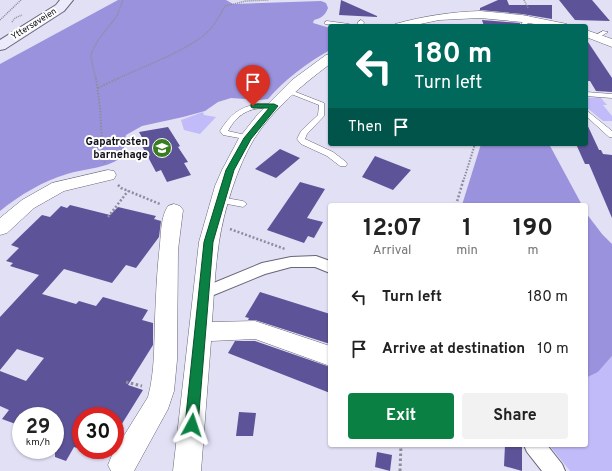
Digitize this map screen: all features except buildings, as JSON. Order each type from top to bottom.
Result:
[{"type":"main road","name":"Yttersøveien","points":[[0,46],[60,8],[67,0]]},
{"type":"street","points":[[405,24],[445,16],[501,15],[526,22],[544,24]]},
{"type":"street","points":[[596,34],[612,43]]},
{"type":"street","points":[[187,471],[209,242],[230,170],[247,138],[274,106],[288,91],[311,71],[328,59]]},
{"type":"street","points":[[0,228],[28,204],[58,187],[108,175]]},
{"type":"street","points":[[120,468],[159,401],[162,392],[166,366],[166,309],[170,229],[174,210]]},
{"type":"street","points":[[204,293],[262,269],[291,262],[316,261],[328,267]]},
{"type":"street","points":[[200,333],[219,330],[256,330],[328,355]]},
{"type":"street","points":[[536,447],[555,471]]},
{"type":"lane","points":[[327,23],[334,24]]},
{"type":"lane","points":[[288,91],[322,104]]},
{"type":"lane","points":[[588,94],[612,96]]},
{"type":"lane","points":[[322,104],[328,101]]},
{"type":"lane","points":[[322,104],[321,116],[304,133],[301,139],[304,142],[330,154],[343,164]]},
{"type":"lane","points":[[588,114],[612,134]]},
{"type":"lane","points":[[220,200],[243,204]]},
{"type":"path","points":[[0,20],[20,0]]},
{"type":"path","points":[[123,0],[121,11],[96,43],[91,56],[98,88],[103,158],[108,175],[121,188],[174,210]]},
{"type":"path","points":[[98,88],[186,46],[204,35],[218,19],[225,6],[246,1],[269,0]]},
{"type":"path","points":[[457,203],[474,146]]},
{"type":"path","points":[[108,217],[128,191]]},
{"type":"path","points":[[225,227],[288,250]]},
{"type":"path","points":[[400,471],[401,447]]},
{"type":"shaded area","points":[[118,0],[226,0],[233,4],[321,1],[326,3],[328,8],[324,15],[314,20],[313,23],[328,27],[328,51],[297,72],[268,99],[260,100],[231,98],[218,102],[205,111],[142,126],[126,135],[124,155],[118,160],[104,166],[74,172],[49,180],[16,199],[0,211],[0,64]]},
{"type":"shaded area","points":[[600,97],[607,105],[603,105],[612,116],[612,121],[603,121],[588,109],[588,98]]},
{"type":"shaded area","points":[[203,112],[204,115],[216,117],[200,134],[184,130],[181,120]]},
{"type":"shaded area","points":[[480,146],[550,146],[581,203],[463,203]]},
{"type":"shaded area","points":[[588,216],[612,244],[612,356],[598,372],[588,377]]},
{"type":"shaded area","points":[[612,356],[612,471],[570,471],[551,447],[588,447],[588,377],[598,372]]},
{"type":"place","name":"Gapatrosten barnehage","points":[[162,148]]},
{"type":"route","points":[[192,425],[209,242],[224,186],[230,170],[247,138],[274,106],[253,106]]}]
